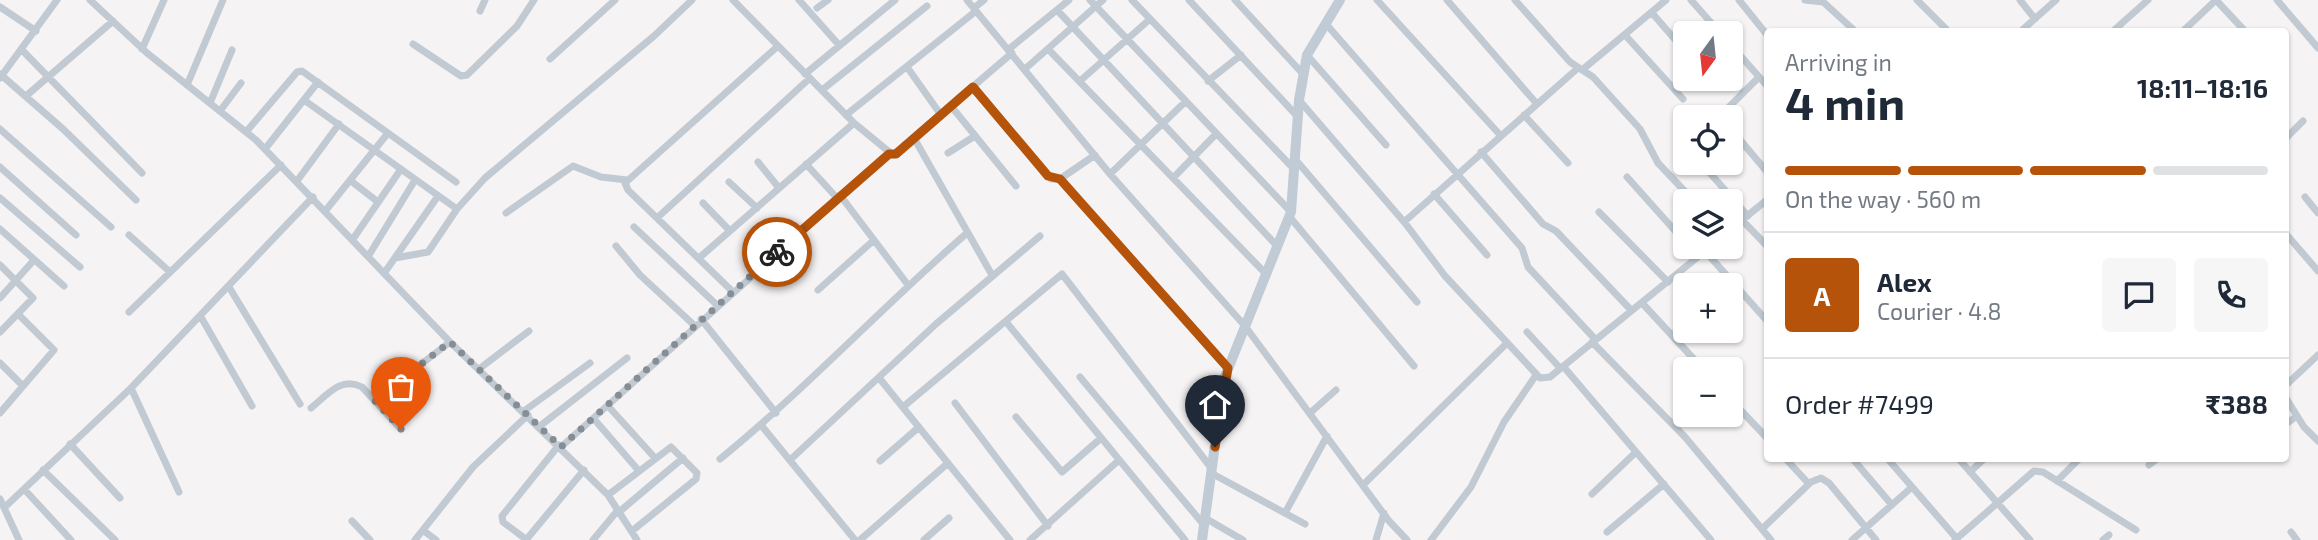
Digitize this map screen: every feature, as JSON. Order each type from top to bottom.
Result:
[{"type":"main road","points":[[1202,540],[1224,379],[1290,214],[1298,117],[1307,55],[1335,2]]},
{"type":"street","points":[[57,0],[1,76],[26,96],[136,201]]},
{"type":"street","points":[[90,0],[142,48],[265,149],[450,342],[540,426],[608,495],[637,540]]},
{"type":"street","points":[[142,48],[164,0]]},
{"type":"street","points":[[187,85],[223,0]]},
{"type":"street","points":[[480,10],[485,0]]},
{"type":"street","points":[[413,44],[461,76],[467,75],[517,26],[534,0]]},
{"type":"street","points":[[550,59],[615,0]]},
{"type":"street","points":[[395,258],[428,252],[457,209],[485,178],[654,36],[692,0]]},
{"type":"street","points":[[733,0],[846,115],[889,154]]},
{"type":"street","points":[[799,0],[839,46]]},
{"type":"street","points":[[817,8],[828,0]]},
{"type":"street","points":[[657,218],[839,46],[895,0]]},
{"type":"street","points":[[967,0],[1111,174],[1245,326],[1407,540]]},
{"type":"street","points":[[846,115],[907,67],[984,0]]},
{"type":"street","points":[[584,470],[527,540],[503,522],[502,516],[560,446],[594,419],[701,319],[839,197],[889,154],[896,154],[1069,0]]},
{"type":"street","points":[[1025,69],[1073,27],[1093,3],[1103,0]]},
{"type":"street","points":[[1132,0],[1208,81],[1294,164],[1418,302]]},
{"type":"street","points":[[1189,0],[1298,117]]},
{"type":"street","points":[[1235,0],[1303,74]]},
{"type":"street","points":[[1377,0],[1501,136]]},
{"type":"street","points":[[1447,0],[1537,104]]},
{"type":"street","points":[[1515,0],[1580,69],[1593,77],[1640,129],[1658,163],[1683,189]]},
{"type":"street","points":[[1404,222],[1524,115],[1666,0]]},
{"type":"street","points":[[1691,0],[1709,21]]},
{"type":"street","points":[[1739,0],[1764,31]]},
{"type":"street","points":[[1805,0],[1822,1],[1852,28]]},
{"type":"street","points":[[2020,0],[2035,19]]},
{"type":"street","points":[[2025,28],[2056,0]]},
{"type":"street","points":[[2116,28],[2148,0]]},
{"type":"street","points":[[2186,28],[2216,0],[2242,28]]},
{"type":"street","points":[[2277,0],[2318,48]]},
{"type":"street","points":[[1920,1],[1945,28]]},
{"type":"street","points":[[1093,3],[1290,214],[1414,366]]},
{"type":"street","points":[[822,90],[927,6]]},
{"type":"street","points":[[0,7],[36,32]]},
{"type":"street","points":[[1057,10],[1277,246]]},
{"type":"street","points":[[1652,13],[1673,37]]},
{"type":"street","points":[[1080,81],[1125,38],[1150,19]]},
{"type":"street","points":[[26,96],[113,21]]},
{"type":"street","points":[[1326,23],[1522,247],[1528,267],[1685,437],[1771,540]]},
{"type":"street","points":[[1625,35],[1683,99]]},
{"type":"street","points":[[506,213],[573,166],[601,177],[627,180],[778,46]]},
{"type":"street","points":[[22,50],[142,173]]},
{"type":"street","points":[[210,103],[232,50]]},
{"type":"street","points":[[1048,50],[1266,274]]},
{"type":"street","points":[[1208,81],[1241,55]]},
{"type":"street","points":[[1307,55],[1386,145]]},
{"type":"street","points":[[1743,59],[1764,83]]},
{"type":"street","points":[[907,67],[941,115]]},
{"type":"street","points":[[246,132],[297,72],[302,71],[456,182]]},
{"type":"street","points":[[1731,105],[1759,77]]},
{"type":"street","points":[[265,149],[318,82]]},
{"type":"street","points":[[220,111],[241,83]]},
{"type":"street","points":[[973,87],[1048,176],[1060,179],[1228,368]]},
{"type":"street","points":[[304,100],[457,209]]},
{"type":"street","points":[[1300,100],[1404,222],[1445,276],[1535,375],[1545,379],[1562,367],[1695,259]]},
{"type":"street","points":[[1111,174],[1185,102]]},
{"type":"street","points":[[951,106],[1016,186]]},
{"type":"street","points":[[1524,115],[1568,163]]},
{"type":"street","points":[[2289,135],[2303,121]]},
{"type":"street","points":[[699,258],[855,123]]},
{"type":"street","points":[[297,181],[339,124]]},
{"type":"street","points":[[0,129],[111,227]]},
{"type":"street","points":[[326,210],[388,133]]},
{"type":"street","points":[[1173,178],[1216,134]]},
{"type":"street","points":[[948,153],[975,136]]},
{"type":"street","points":[[914,138],[992,275]]},
{"type":"street","points":[[1743,143],[1764,168]]},
{"type":"street","points":[[1481,152],[1543,224],[1556,231],[1631,310]]},
{"type":"street","points":[[1060,179],[1096,155]]},
{"type":"street","points":[[758,162],[779,188]]},
{"type":"street","points":[[806,164],[839,197],[908,285]]},
{"type":"street","points":[[129,312],[281,165]]},
{"type":"street","points":[[0,167],[76,235]]},
{"type":"street","points":[[354,239],[401,169]]},
{"type":"street","points":[[1711,175],[1764,242]]},
{"type":"street","points":[[1627,177],[1673,229]]},
{"type":"street","points":[[369,255],[415,180]]},
{"type":"street","points":[[627,180],[628,190],[732,291]]},
{"type":"street","points":[[351,181],[378,202]]},
{"type":"street","points":[[729,182],[757,208]]},
{"type":"street","points":[[1434,194],[1487,255]]},
{"type":"street","points":[[385,272],[438,196]]},
{"type":"street","points":[[6,506],[131,388],[313,197]]},
{"type":"street","points":[[2305,197],[2318,213]]},
{"type":"street","points":[[0,198],[80,267]]},
{"type":"street","points":[[1745,218],[1764,202]]},
{"type":"street","points":[[703,203],[730,231]]},
{"type":"street","points":[[1599,212],[1668,282]]},
{"type":"street","points":[[634,226],[717,305]]},
{"type":"street","points":[[0,229],[64,286]]},
{"type":"street","points":[[720,459],[776,413],[908,285],[967,233]]},
{"type":"street","points":[[130,235],[170,272]]},
{"type":"street","points":[[790,460],[992,275],[1040,236]]},
{"type":"street","points":[[2289,237],[2318,271]]},
{"type":"street","points":[[818,290],[874,240]]},
{"type":"street","points":[[616,246],[640,275],[692,328]]},
{"type":"street","points":[[1711,259],[1764,318]]},
{"type":"street","points":[[0,298],[34,260]]},
{"type":"street","points":[[0,265],[33,298],[0,332]]},
{"type":"street","points":[[903,407],[1007,323],[1059,275],[1065,275],[1211,471],[1305,524]]},
{"type":"street","points":[[229,287],[300,404]]},
{"type":"street","points":[[1642,303],[1692,357]]},
{"type":"street","points":[[0,413],[54,350],[18,314]]},
{"type":"street","points":[[201,317],[252,406]]},
{"type":"street","points":[[701,319],[776,413]]},
{"type":"street","points":[[1007,323],[1185,540]]},
{"type":"street","points":[[479,369],[529,331]]},
{"type":"street","points":[[1527,332],[1562,367],[1711,540]]},
{"type":"street","points":[[374,400],[450,342]]},
{"type":"street","points":[[1363,485],[1507,343]]},
{"type":"street","points":[[2289,382],[2318,355]]},
{"type":"street","points":[[540,426],[627,358]]},
{"type":"street","points":[[0,363],[23,386]]},
{"type":"street","points":[[415,540],[473,467],[526,413],[590,363]]},
{"type":"street","points":[[1431,540],[1471,487],[1504,422],[1535,375]]},
{"type":"street","points":[[1080,377],[1205,522],[1244,540]]},
{"type":"street","points":[[880,379],[1010,540]]},
{"type":"street","points":[[311,408],[343,383],[358,385],[401,429]]},
{"type":"street","points":[[131,388],[179,492]]},
{"type":"street","points":[[1310,413],[1336,390]]},
{"type":"street","points":[[955,403],[1048,526]]},
{"type":"street","points":[[2289,403],[2318,441]]},
{"type":"street","points":[[608,406],[655,458]]},
{"type":"street","points":[[1743,413],[1764,435]]},
{"type":"street","points":[[2289,422],[2297,416]]},
{"type":"street","points":[[1016,417],[1062,472],[1100,439]]},
{"type":"street","points":[[594,419],[639,471]]},
{"type":"street","points":[[761,425],[858,540],[948,463]]},
{"type":"street","points":[[880,461],[919,426]]},
{"type":"street","points":[[1285,513],[1327,436]]},
{"type":"street","points":[[70,444],[120,498]]},
{"type":"street","points":[[608,495],[671,447],[697,473],[696,479],[632,531]]},
{"type":"street","points":[[1592,494],[1636,452]]},
{"type":"street","points":[[593,540],[619,511],[683,458]]},
{"type":"street","points":[[1030,540],[1118,461]]},
{"type":"street","points":[[1789,462],[1809,484]]},
{"type":"street","points":[[1856,462],[1892,505]]},
{"type":"street","points":[[1891,462],[1957,540],[2034,471],[2057,481],[2136,530]]},
{"type":"street","points":[[1961,462],[2030,540]]},
{"type":"street","points":[[1970,472],[1980,462]]},
{"type":"street","points":[[2057,481],[2076,462]]},
{"type":"street","points":[[2149,465],[2153,462]]},
{"type":"street","points":[[43,470],[115,540]]},
{"type":"street","points":[[1762,529],[1809,484],[1815,480],[1825,480],[1876,540]]},
{"type":"street","points":[[1607,532],[1664,484]]},
{"type":"street","points":[[1852,540],[1912,486]]},
{"type":"street","points":[[24,489],[71,540]]},
{"type":"street","points":[[0,499],[6,506],[19,540]]},
{"type":"street","points":[[1376,540],[1384,513]]},
{"type":"street","points":[[924,540],[949,518]]},
{"type":"street","points":[[352,521],[365,538]]},
{"type":"street","points":[[424,531],[436,540]]},
{"type":"street","points":[[2291,532],[2297,540]]},
{"type":"way so far","points":[[401,429],[374,400],[450,342],[561,447],[777,252]]},
{"type":"route","points":[[777,252],[889,154],[896,154],[973,87],[1048,176],[1051,179],[1060,179],[1228,368],[1224,379],[1215,447]]}]
